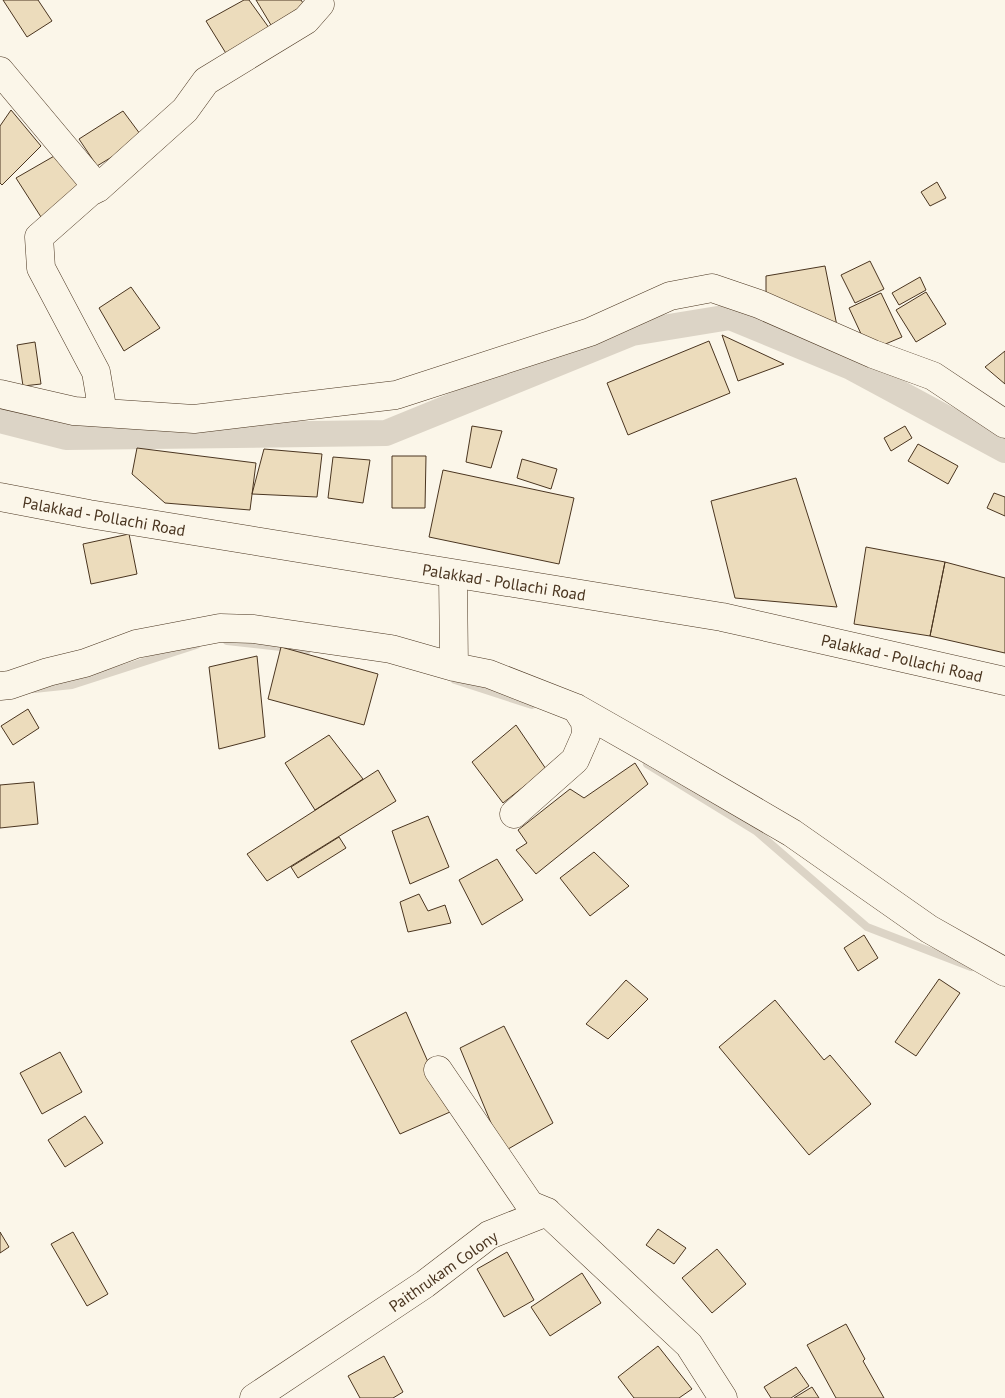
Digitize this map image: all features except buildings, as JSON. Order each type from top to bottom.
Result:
[{"type":"street","points":[[104,413],[96,372],[41,268],[39,237],[90,192],[98,188],[185,110],[206,81],[306,20],[320,4],[319,0]]},
{"type":"street","points":[[4,80],[98,188]]},
{"type":"street","points":[[0,394],[74,412],[194,419],[396,394],[590,332],[670,296],[712,288],[759,304],[873,354],[933,376],[1005,424]]},
{"type":"street","name":"Palakkad - Pollachi Road","points":[[0,497],[90,514],[722,617],[1005,681]]},
{"type":"street","points":[[453,574],[454,667]]},
{"type":"street","points":[[0,686],[86,663],[136,644],[220,628],[254,629],[391,649],[454,667],[489,674],[576,708],[792,833],[929,929],[1005,972]]},
{"type":"street","points":[[514,814],[575,760],[586,735],[585,722],[576,708]]},
{"type":"street","points":[[438,1070],[530,1206],[547,1212],[689,1345],[723,1398]]},
{"type":"street","name":"Paithrukam Colony","points":[[254,1398],[425,1284],[489,1235],[547,1212]]},
{"type":"waterway","points":[[0,420],[66,437],[386,433],[632,333],[730,317],[851,367],[1005,450]]},
{"type":"waterway","points":[[227,641],[307,650]]},
{"type":"waterway","points":[[34,689],[72,685],[196,645]]},
{"type":"waterway","points":[[455,680],[532,705]]},
{"type":"waterway","points":[[647,764],[756,831],[867,927],[971,967]]}]
